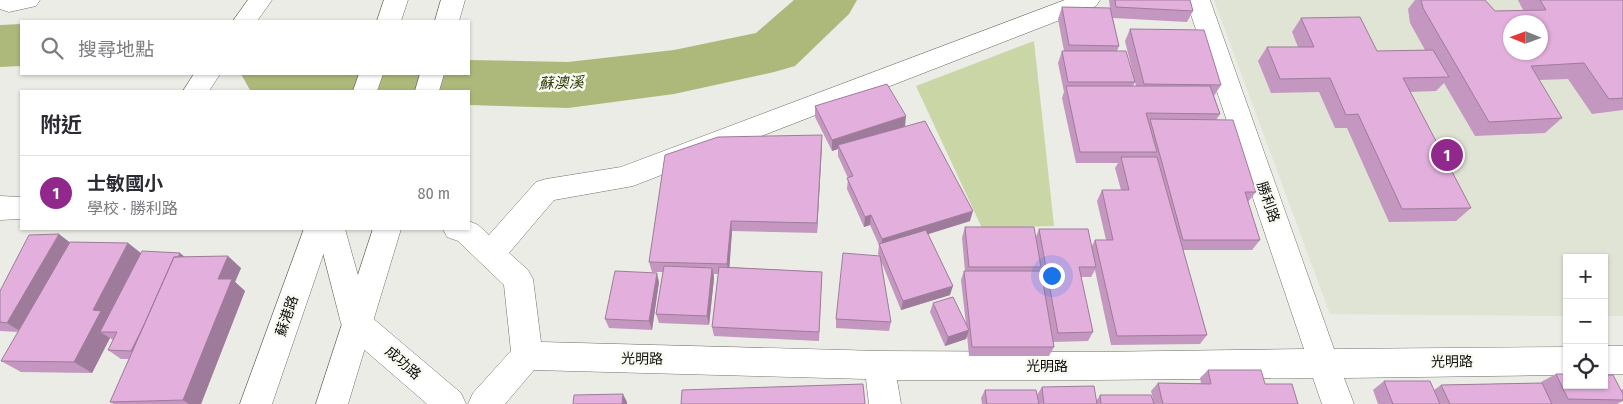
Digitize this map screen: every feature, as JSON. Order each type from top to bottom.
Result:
[{"type":"street","points":[[4,0],[9,4],[28,0]]},
{"type":"street","points":[[246,20],[260,0]]},
{"type":"street","points":[[389,20],[396,0]]},
{"type":"street","points":[[447,20],[453,0]]},
{"type":"street","points":[[491,253],[546,190],[623,178],[1088,0]]},
{"type":"street","name":"勝利路","points":[[1198,0],[1338,404]]},
{"type":"street","points":[[196,90],[207,75]]},
{"type":"street","points":[[365,90],[371,75]]},
{"type":"street","points":[[427,90],[432,75]]},
{"type":"street","points":[[0,208],[20,208]]},
{"type":"street","name":"蘇港路","points":[[256,404],[318,230]]},
{"type":"street","points":[[331,230],[356,323]]},
{"type":"street","points":[[332,404],[387,230]]},
{"type":"street","points":[[460,230],[468,233],[518,279],[527,356],[484,404]]},
{"type":"street","name":"成功路","points":[[356,323],[450,404]]},
{"type":"street","name":"光明路","points":[[527,356],[880,365],[1093,366],[1563,361]]},
{"type":"street","points":[[1608,360],[1623,360]]},
{"type":"street","points":[[880,365],[885,404]]},
{"type":"shaded area","points":[[1214,0],[1623,0],[1623,316],[1608,316],[1608,254],[1563,254],[1563,316],[1330,314]]},
{"type":"green space","points":[[1034,41],[1054,226],[982,228],[916,86]]},
{"type":"building","points":[[1115,0],[1190,0],[1193,11],[1116,7]]},
{"type":"building","points":[[1421,0],[1485,0],[1495,11],[1546,10],[1540,0],[1623,0],[1623,98],[1609,99],[1584,63],[1531,66],[1562,118],[1489,122],[1423,8]]},
{"type":"building","points":[[1062,7],[1110,8],[1119,46],[1069,45]]},
{"type":"building","points":[[1360,17],[1377,51],[1433,50],[1449,77],[1403,78],[1471,208],[1402,209],[1358,114],[1346,115],[1330,78],[1280,79],[1267,47],[1314,47],[1301,18]]},
{"type":"building","points":[[1130,29],[1204,30],[1221,85],[1144,84]]},
{"type":"building","points":[[1062,51],[1126,51],[1135,82],[1068,82]]},
{"type":"building","points":[[887,84],[906,116],[832,140],[815,106]]},
{"type":"building","points":[[1066,86],[1210,86],[1220,114],[1146,113],[1157,152],[1080,152]]},
{"type":"building","points":[[1150,119],[1233,120],[1256,192],[1245,192],[1260,240],[1183,240]]},
{"type":"building","points":[[925,121],[973,211],[882,239],[871,215],[865,217],[847,178],[853,176],[838,145]]},
{"type":"building","points":[[822,135],[817,223],[731,221],[727,264],[649,262],[665,155],[718,137]]},
{"type":"building","points":[[1121,157],[1157,157],[1207,335],[1117,336],[1095,240],[1113,240],[1102,190],[1129,190]]},
{"type":"building","points":[[965,227],[1034,227],[1041,267],[969,267]]},
{"type":"building","points":[[1039,229],[1088,229],[1096,267],[1079,267],[1093,332],[1058,333]]},
{"type":"building","points":[[926,230],[953,286],[903,301],[879,244]]},
{"type":"building","points":[[59,234],[7,323],[0,322],[0,291],[29,235]]},
{"type":"building","points":[[70,242],[128,243],[93,310],[101,311],[74,362],[1,361]]},
{"type":"building","points":[[142,251],[180,253],[178,257],[174,257],[131,351],[108,350],[117,332],[100,332]]},
{"type":"building","points":[[843,253],[880,256],[891,322],[836,319]]},
{"type":"building","points":[[228,256],[218,279],[232,279],[183,400],[110,402],[174,257]]},
{"type":"building","points":[[664,266],[712,268],[707,316],[656,314]]},
{"type":"building","points":[[719,267],[822,272],[819,332],[712,327]]},
{"type":"building","points":[[615,271],[657,273],[649,321],[605,319]]},
{"type":"building","points":[[964,271],[1041,271],[1054,347],[972,347]]},
{"type":"building","points":[[953,297],[969,330],[948,337],[933,303]]},
{"type":"building","points":[[1208,370],[1261,370],[1265,384],[1292,384],[1298,404],[1163,404],[1158,383],[1211,384]]},
{"type":"building","points":[[1556,374],[1563,374],[1563,389]]},
{"type":"building","points":[[1608,375],[1613,375],[1623,394],[1623,400],[1568,399],[1563,389],[1608,389]]},
{"type":"building","points":[[1384,381],[1430,381],[1440,404],[1393,404]]},
{"type":"building","points":[[1542,383],[1552,404],[1450,404],[1441,385]]},
{"type":"building","points":[[863,384],[865,404],[681,404],[682,390]]},
{"type":"building","points":[[1094,386],[1097,404],[1044,404],[1042,387]]},
{"type":"building","points":[[985,390],[1036,390],[1039,404],[987,404]]},
{"type":"building","points":[[623,394],[622,404],[573,404],[574,395]]},
{"type":"building","points":[[1100,395],[1151,395],[1154,404],[1101,404]]},
{"type":"waterway","name":"蘇澳溪","points":[[277,75],[299,79],[568,85],[674,72],[774,51],[829,0]]},
{"type":"waterway","name":"蘇澳溪","points":[[0,46],[20,45]]},
{"type":"place","name":"士敏國小","points":[[1447,155]]}]
